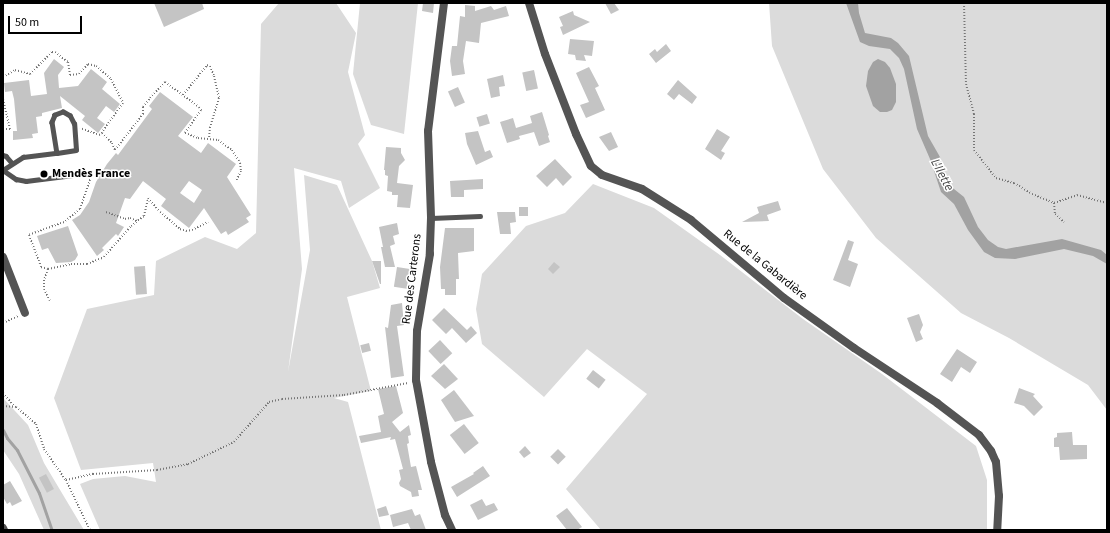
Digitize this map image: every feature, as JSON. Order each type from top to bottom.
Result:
[{"type":"street","name":"Rue des Carterons","points":[[444,3],[428,131],[431,218],[430,254],[417,331],[416,380],[431,462],[452,530]]},
{"type":"street","name":"Rue de la Gabardière","points":[[529,3],[545,54],[576,134],[591,166],[602,175],[642,189],[685,216],[784,298],[854,348],[937,403],[979,435],[991,451],[996,462],[999,496],[997,530]]},
{"type":"street","points":[[3,257],[25,313]]},
{"type":"lane","points":[[58,153],[52,122],[54,115],[66,113],[70,116],[74,127],[76,150],[58,153],[23,157],[3,170],[16,179],[26,182],[73,175]]},
{"type":"lane","points":[[3,155],[6,156],[12,163]]},
{"type":"lane","points":[[431,218],[480,216]]},
{"type":"path","points":[[964,3],[966,84],[974,114],[974,150],[996,178],[1014,183],[1032,194],[1054,203],[1077,195],[1107,203]]},
{"type":"path","points":[[3,77],[15,70],[30,74],[52,52],[55,52],[68,62],[70,75],[79,74],[85,65],[92,64],[111,79],[123,103],[100,135],[74,127]]},
{"type":"path","points":[[183,95],[207,65],[210,66],[219,98],[210,127],[210,138]]},
{"type":"path","points":[[102,133],[112,143],[115,150],[143,114],[143,107],[162,83],[169,84],[201,110],[185,133],[198,138],[210,138],[224,143],[236,156],[241,171],[236,181]]},
{"type":"path","points":[[3,98],[10,129],[3,129]]},
{"type":"path","points":[[73,175],[92,174],[80,209],[64,222],[29,235],[41,267],[48,269],[71,264],[87,264],[104,257],[137,221],[144,216],[148,198],[160,212],[180,229],[186,231],[192,230],[208,222]]},
{"type":"path","points":[[1054,203],[1055,214],[1064,222]]},
{"type":"path","points":[[106,212],[125,219],[130,218],[137,221]]},
{"type":"path","points":[[48,269],[44,280],[44,289],[50,301]]},
{"type":"path","points":[[3,323],[25,313]]},
{"type":"path","points":[[66,480],[93,474],[157,470],[188,464],[234,442],[269,402],[282,399],[344,395],[416,380]]},
{"type":"path","points":[[3,393],[16,407],[36,424],[44,449],[66,480],[90,530]]},
{"type":"path","points":[[3,406],[16,407]]},
{"type":"shaded area","points":[[279,3],[336,3],[356,33],[348,72],[365,135],[358,144],[380,188],[349,208],[341,181],[294,168],[302,269],[288,372],[310,250],[304,175],[337,185],[372,261],[380,288],[347,297],[371,391],[334,398],[348,402],[381,530],[100,530],[80,484],[93,479],[125,476],[156,482],[153,463],[81,470],[54,398],[87,309],[154,295],[156,261],[205,237],[237,249],[256,233],[261,24]]},
{"type":"shaded area","points":[[360,3],[418,3],[404,134],[371,125],[353,74]]},
{"type":"shaded area","points":[[769,3],[1107,3],[1107,410],[1088,385],[1009,338],[961,313],[876,238],[823,169],[772,46]]},
{"type":"shaded area","points":[[593,184],[654,208],[720,255],[803,319],[882,374],[976,446],[987,480],[987,530],[601,530],[566,489],[647,394],[587,349],[544,397],[482,344],[476,309],[482,274],[526,226],[565,213]]},
{"type":"shaded area","points":[[3,398],[28,425],[44,463],[84,530],[44,530],[19,474],[3,450]]},
{"type":"water","name":"L'Ilette","points":[[846,3],[858,3],[859,13],[865,33],[891,38],[898,43],[909,56],[928,136],[940,157],[946,179],[949,185],[964,197],[978,227],[988,240],[998,247],[1006,249],[1062,239],[1101,250],[1107,255],[1107,264],[1093,256],[1064,249],[1015,259],[995,258],[984,252],[968,230],[954,204],[941,192],[930,159],[917,129],[904,69],[899,58],[890,49],[869,46],[860,42]]},
{"type":"water","points":[[878,59],[885,62],[890,68],[896,84],[896,102],[892,110],[887,112],[880,112],[873,106],[866,86],[868,71],[873,62]]},
{"type":"building","points":[[154,3],[202,3],[204,9],[164,27]]},
{"type":"building","points":[[423,3],[434,3],[433,13],[422,11]]},
{"type":"building","points":[[605,3],[614,3],[619,10],[611,14]]},
{"type":"building","points":[[465,5],[475,6],[475,11],[491,6],[494,10],[506,6],[509,16],[481,23],[479,43],[466,41],[463,61],[465,74],[452,76],[450,61],[452,46],[457,46],[460,16],[465,17]]},
{"type":"building","points":[[573,11],[574,15],[590,22],[563,35],[560,27],[563,26],[559,17]]},
{"type":"building","points":[[570,39],[594,41],[592,56],[584,55],[586,61],[576,60],[575,55],[568,54]]},
{"type":"building","points":[[666,44],[671,51],[656,63],[649,54],[655,49],[657,52]]},
{"type":"building","points":[[54,59],[64,67],[58,75],[59,88],[78,86],[91,69],[107,82],[102,89],[120,104],[114,112],[106,106],[97,118],[105,124],[98,133],[82,120],[85,116],[60,96],[62,108],[42,113],[42,116],[36,117],[38,133],[32,134],[33,138],[13,140],[13,131],[17,131],[14,99],[12,91],[5,92],[4,83],[29,80],[31,96],[47,94],[44,73]]},
{"type":"building","points":[[589,67],[599,86],[595,88],[605,110],[586,118],[580,105],[589,102],[576,73]]},
{"type":"building","points":[[534,70],[538,89],[526,91],[522,72]]},
{"type":"building","points":[[503,75],[505,86],[499,87],[500,96],[491,98],[487,79]]},
{"type":"building","points":[[678,80],[697,97],[692,104],[679,94],[674,100],[667,94]]},
{"type":"building","points":[[458,87],[465,103],[455,107],[448,91]]},
{"type":"building","points":[[160,92],[193,117],[178,136],[201,153],[208,143],[236,164],[227,177],[251,215],[246,218],[249,222],[228,235],[226,231],[221,234],[204,208],[189,228],[161,206],[166,199],[143,181],[130,199],[125,198],[116,223],[124,227],[118,236],[116,234],[102,248],[104,250],[97,256],[72,220],[80,215],[89,202],[96,182],[107,164],[116,153],[118,155],[152,109],[149,106]],"holes":[[[189,181],[202,190],[194,203],[180,193]]]},
{"type":"building","points":[[542,112],[550,142],[539,146],[534,132],[519,136],[520,139],[507,143],[500,122],[513,118],[516,128],[532,123],[530,116]]},
{"type":"building","points":[[487,114],[490,124],[479,127],[476,117]]},
{"type":"building","points":[[717,129],[730,137],[721,151],[725,153],[721,160],[705,149]]},
{"type":"building","points":[[478,131],[485,152],[490,150],[493,157],[476,165],[467,144],[465,133]]},
{"type":"building","points":[[611,132],[618,147],[609,151],[599,137]]},
{"type":"building","points":[[386,147],[401,148],[401,153],[405,160],[399,166],[397,183],[413,185],[410,208],[397,207],[398,195],[392,195],[392,192],[387,191],[388,176],[385,175],[384,170]]},
{"type":"building","points":[[555,159],[572,177],[563,186],[556,178],[547,187],[536,176]]},
{"type":"building","points":[[483,179],[483,189],[464,190],[464,197],[451,197],[450,181]]},
{"type":"building","points":[[778,201],[781,210],[767,215],[769,221],[742,222],[759,213],[757,207]]},
{"type":"building","points":[[519,207],[528,207],[528,216],[519,216]]},
{"type":"building","points":[[497,212],[515,212],[516,222],[510,223],[511,234],[500,234]]},
{"type":"building","points":[[397,223],[399,234],[393,236],[395,244],[390,246],[395,267],[385,267],[379,227]]},
{"type":"building","points":[[68,226],[78,255],[75,260],[71,262],[56,263],[48,248],[42,250],[37,236]]},
{"type":"building","points":[[445,228],[474,228],[474,251],[458,253],[459,279],[456,279],[456,295],[445,295],[445,289],[441,289],[440,267]]},
{"type":"building","points":[[848,240],[854,242],[848,260],[858,264],[850,287],[833,280]]},
{"type":"building","points":[[372,261],[381,261],[381,284],[380,284]]},
{"type":"building","points":[[554,262],[560,267],[553,274],[548,269]]},
{"type":"building","points":[[145,266],[147,294],[136,295],[134,267]]},
{"type":"building","points":[[397,267],[410,269],[407,289],[394,287]]},
{"type":"building","points":[[402,303],[404,325],[397,326],[404,376],[391,378],[385,327],[388,328],[391,305]]},
{"type":"building","points":[[444,308],[467,330],[471,326],[477,333],[466,343],[452,328],[446,334],[432,320]]},
{"type":"building","points":[[919,314],[923,325],[920,332],[923,339],[916,342],[907,318]]},
{"type":"building","points":[[440,340],[452,353],[441,364],[428,351]]},
{"type":"building","points":[[369,343],[371,351],[362,353],[360,345]]},
{"type":"building","points":[[957,349],[977,362],[970,373],[961,367],[952,382],[940,374]]},
{"type":"building","points":[[444,364],[458,379],[445,389],[431,376]]},
{"type":"building","points":[[593,370],[606,380],[599,389],[586,379]]},
{"type":"building","points":[[396,386],[403,413],[392,422],[400,432],[409,425],[411,435],[408,436],[409,443],[407,444],[411,467],[416,466],[422,490],[418,490],[419,496],[412,497],[411,492],[400,486],[399,483],[401,479],[399,470],[403,469],[395,439],[390,440],[391,437],[361,443],[359,436],[381,432],[378,416],[384,414],[378,389]]},
{"type":"building","points":[[1019,388],[1035,394],[1033,396],[1043,407],[1034,416],[1024,406],[1014,403]]},
{"type":"building","points":[[454,390],[474,416],[455,422],[441,400]]},
{"type":"building","points":[[464,424],[479,443],[465,454],[450,435]]},
{"type":"building","points":[[1072,432],[1073,445],[1087,445],[1087,459],[1060,460],[1059,447],[1054,447],[1054,438],[1057,437],[1057,433]]},
{"type":"building","points":[[525,446],[531,453],[524,458],[519,452]]},
{"type":"building","points":[[558,449],[566,457],[558,465],[550,457]]},
{"type":"building","points":[[483,466],[490,476],[457,497],[451,487],[474,474],[473,473]]},
{"type":"building","points":[[46,474],[54,489],[47,493],[39,478]]},
{"type":"building","points":[[10,481],[22,501],[12,506],[10,502],[7,504],[3,497],[3,485]]},
{"type":"building","points":[[482,499],[486,506],[494,503],[498,510],[478,520],[470,505]]},
{"type":"building","points":[[386,506],[389,515],[379,517],[377,509]]},
{"type":"building","points":[[567,508],[582,527],[577,530],[567,530],[556,516]]},
{"type":"building","points":[[412,509],[415,516],[420,514],[426,530],[411,530],[408,523],[393,527],[390,515]]},
{"type":"waterway","points":[[3,430],[7,438],[17,450],[39,493],[52,530]]},
{"type":"place","name":"Mendès France","points":[[44,174]]}]
